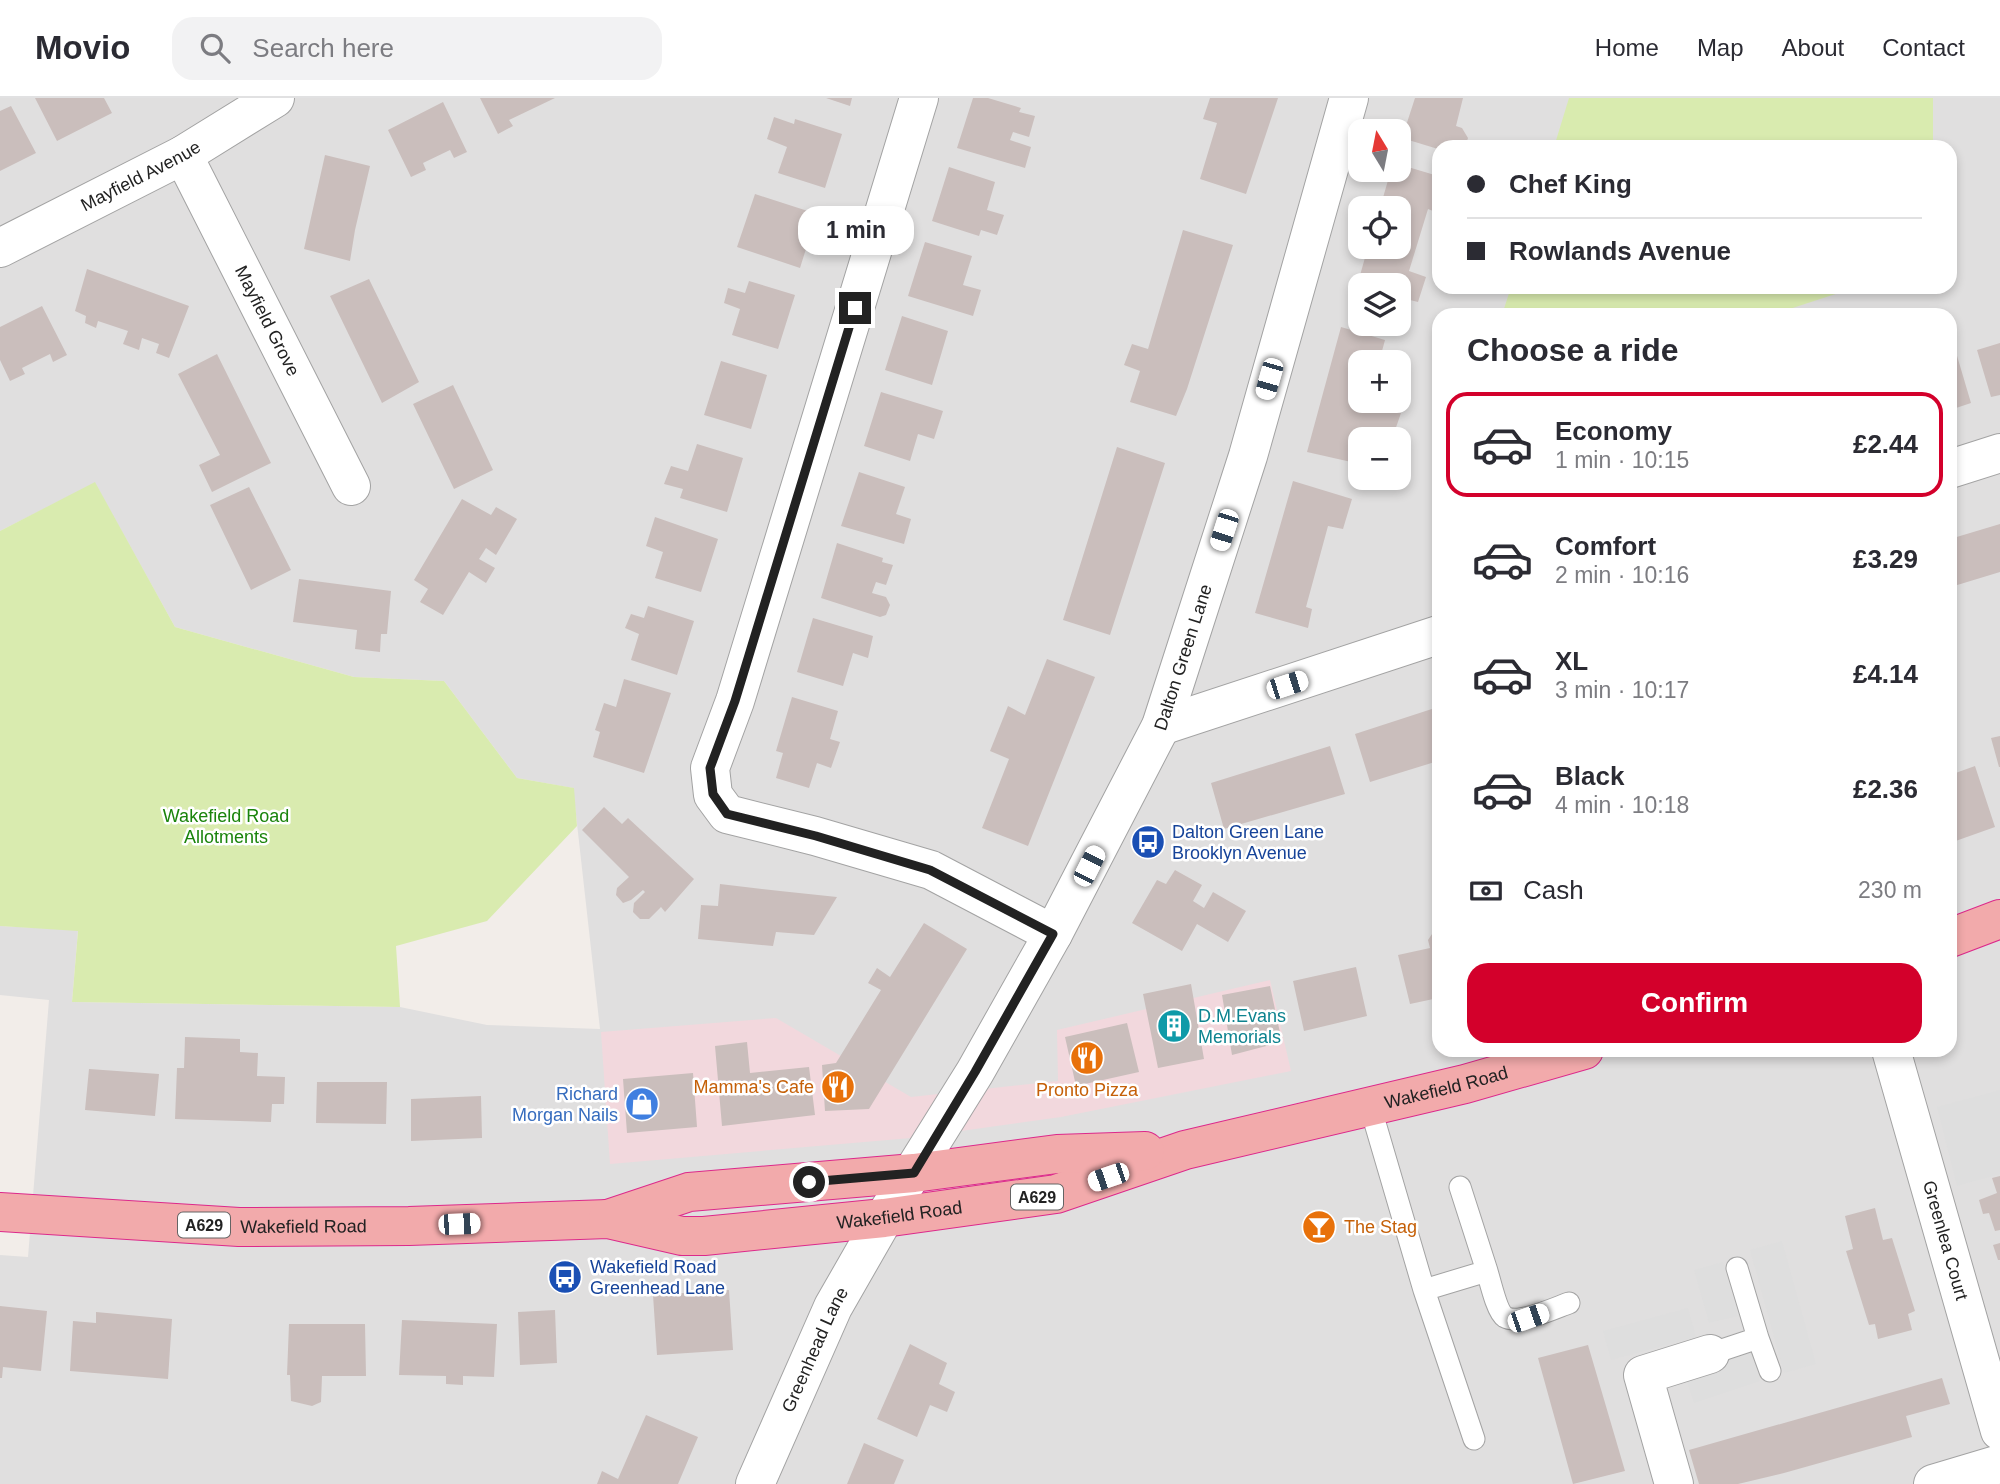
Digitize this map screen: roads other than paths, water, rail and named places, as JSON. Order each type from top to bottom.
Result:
[{"type":"highway","points":[[1957,935],[2000,919]]},
{"type":"highway","name":"Wakefield Road","points":[[0,1212],[239,1227],[409,1226],[608,1219],[682,1236],[704,1236],[884,1218],[1056,1194],[1185,1150],[1465,1084],[1560,1057]]},
{"type":"highway","name":"Wakefield Road","points":[[608,1219],[689,1192],[914,1173],[1057,1154],[1185,1150]]},
{"type":"street","name":"Mayfield Avenue","points":[[0,248],[183,155],[275,98]]},
{"type":"street","points":[[919,98],[735,701],[710,768],[713,794],[727,814],[816,836],[930,870],[1053,934]]},
{"type":"street","name":"Dalton Green Lane","points":[[914,1173],[1053,934],[1161,726],[1248,456],[1349,98]]},
{"type":"street","name":"Mayfield Grove","points":[[183,155],[351,486]]},
{"type":"street","points":[[1957,468],[2000,453]]},
{"type":"street","points":[[1161,726],[1432,637]]},
{"type":"street","name":"Greenlea Court","points":[[1893,1057],[2000,1431]]},
{"type":"street","name":"Greenhead Lane","points":[[755,1484],[833,1307],[884,1218],[914,1173]]},
{"type":"street","points":[[1674,1484],[1643,1375],[1710,1354]]},
{"type":"street","points":[[1933,1484],[2000,1464]]},
{"type":"lane","points":[[1370,1106],[1424,1290],[1474,1439]]},
{"type":"lane","points":[[1460,1187],[1500,1311],[1505,1317],[1515,1320],[1528,1318],[1569,1303]]},
{"type":"lane","points":[[1737,1268],[1770,1371]]},
{"type":"lane","points":[[1424,1290],[1487,1271]]},
{"type":"lane","points":[[1710,1354],[1758,1338]]},
{"type":"place","name":"Dalton Green Lane Brooklyn Avenue","points":[[1148,842]]},
{"type":"place","name":"D.M.Evans Memorials","points":[[1174,1026]]},
{"type":"place","name":"Pronto Pizza","points":[[1087,1058]]},
{"type":"place","name":"Mamma's Cafe","points":[[838,1087]]},
{"type":"place","name":"Richard Morgan Nails","points":[[642,1104]]},
{"type":"place","name":"The Stag","points":[[1319,1227]]},
{"type":"place","name":"Wakefield Road Greenhead Lane","points":[[565,1277]]},
{"type":"park label","name":"Wakefield Road Allotments","points":[[226,826]]}]
